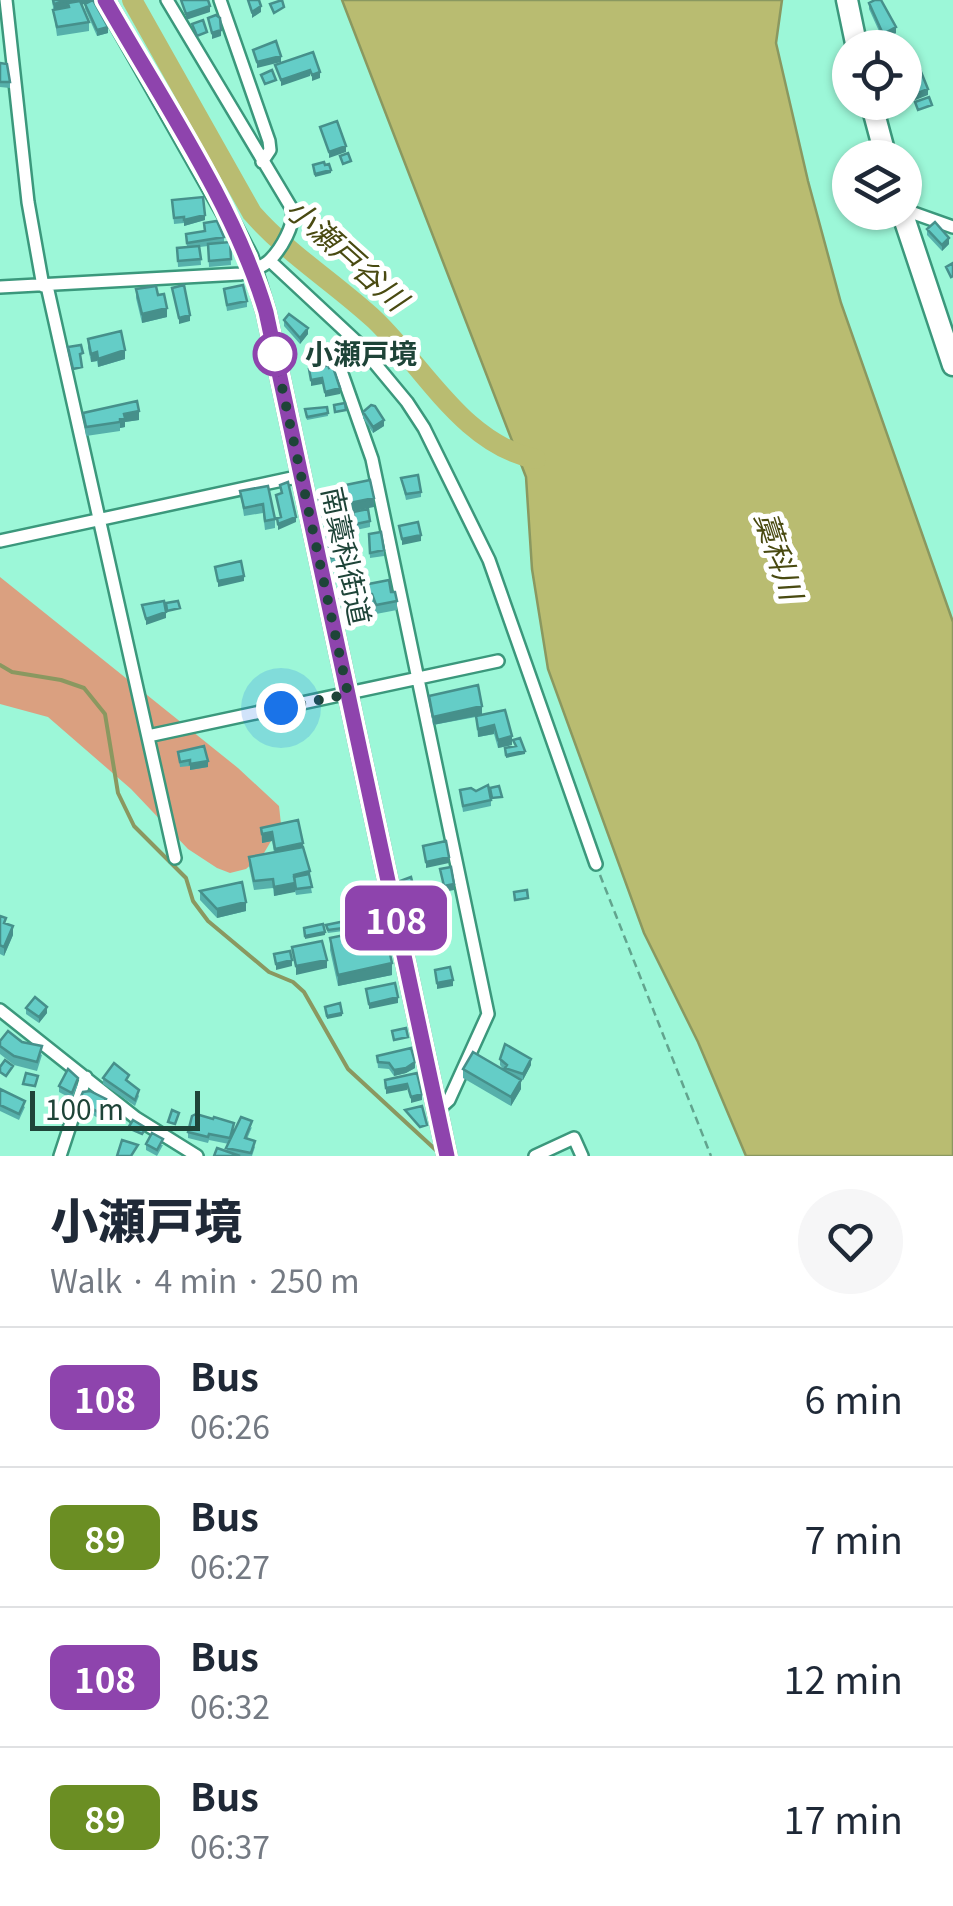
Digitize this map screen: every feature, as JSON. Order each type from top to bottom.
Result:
[{"type":"highway","points":[[846,0],[854,30]]},
{"type":"highway","points":[[910,230],[953,365]]},
{"type":"main road","name":"南藁科街道","points":[[105,0],[228,217],[262,265],[266,312],[300,476],[447,1156]]},
{"type":"street","points":[[6,0],[28,202],[176,858]]},
{"type":"street","points":[[167,0],[292,209],[291,226],[262,265]]},
{"type":"street","points":[[220,0],[269,140],[270,150],[262,162]]},
{"type":"street","points":[[922,217],[953,227]]},
{"type":"street","points":[[0,287],[262,265],[358,343],[424,428],[489,560],[596,864]]},
{"type":"street","points":[[340,368],[372,459],[488,1014],[449,1100],[438,1110]]},
{"type":"street","points":[[0,541],[300,476]]},
{"type":"street","points":[[148,736],[498,661]]},
{"type":"street","points":[[0,1010],[136,1118],[197,1156]]},
{"type":"street","points":[[60,1156],[86,1077]]},
{"type":"street","points":[[535,1156],[574,1138],[582,1156]]},
{"type":"path","points":[[596,864],[712,1156]]},
{"type":"shaded area","points":[[0,577],[238,768],[279,806],[281,824],[264,853],[246,869],[230,873],[217,868],[188,849],[131,789],[48,717],[0,704]]},
{"type":"water","name":"藁科川","points":[[342,0],[782,0],[776,43],[841,303],[953,622],[953,1156],[746,1156],[698,1042],[644,933],[548,669],[532,569],[526,477]]},
{"type":"building","points":[[93,0],[108,27],[97,30],[85,4]]},
{"type":"building","points":[[181,0],[208,0],[210,6],[186,14]]},
{"type":"building","points":[[248,0],[259,0],[261,6],[252,12]]},
{"type":"building","points":[[282,0],[284,7],[274,13],[270,4]]},
{"type":"building","points":[[881,0],[896,27],[881,30],[869,3]]},
{"type":"building","points":[[80,1],[89,22],[57,27],[53,10]]},
{"type":"building","points":[[216,15],[221,30],[212,33],[208,18]]},
{"type":"building","points":[[203,20],[207,32],[197,36],[192,24]]},
{"type":"building","points":[[276,41],[281,56],[257,62],[253,50]]},
{"type":"building","points":[[313,52],[320,72],[312,75],[310,70],[281,80],[275,65]]},
{"type":"building","points":[[0,63],[7,64],[10,82],[0,82]]},
{"type":"building","points":[[272,70],[276,80],[265,84],[261,75]]},
{"type":"building","points":[[929,97],[932,105],[922,109],[922,100]]},
{"type":"building","points":[[337,121],[346,146],[329,152],[320,127]]},
{"type":"building","points":[[348,153],[351,161],[343,164],[340,156]]},
{"type":"building","points":[[324,162],[331,170],[315,174],[313,165]]},
{"type":"building","points":[[203,197],[205,215],[174,218],[172,200]]},
{"type":"building","points":[[217,221],[224,237],[187,243],[186,234],[205,231],[204,223]]},
{"type":"building","points":[[935,222],[949,238],[942,245],[927,229]]},
{"type":"building","points":[[230,242],[231,259],[209,261],[208,244]]},
{"type":"building","points":[[199,246],[201,259],[178,261],[177,248]]},
{"type":"building","points":[[184,285],[190,315],[179,318],[172,288]]},
{"type":"building","points":[[243,285],[247,301],[227,305],[224,289]]},
{"type":"building","points":[[156,286],[158,295],[164,294],[167,308],[142,314],[136,289]]},
{"type":"building","points":[[289,314],[308,328],[300,338],[284,320]]},
{"type":"building","points":[[121,331],[125,350],[98,359],[97,352],[91,354],[88,339]]},
{"type":"building","points":[[81,345],[82,367],[73,369],[68,347]]},
{"type":"building","points":[[333,359],[334,364],[316,368],[315,362]]},
{"type":"building","points":[[333,367],[340,388],[325,392],[322,378],[311,380],[309,369]]},
{"type":"building","points":[[137,401],[139,411],[124,414],[120,422],[86,427],[83,413]]},
{"type":"building","points":[[345,403],[346,410],[335,412],[334,405]]},
{"type":"building","points":[[371,405],[384,420],[373,427],[363,412]]},
{"type":"building","points":[[327,407],[328,413],[307,417],[305,409]]},
{"type":"building","points":[[418,475],[421,492],[406,494],[401,478]]},
{"type":"building","points":[[370,480],[374,498],[340,505],[336,487]]},
{"type":"building","points":[[288,482],[296,517],[278,524],[277,518],[281,517],[276,495],[282,493],[280,485]]},
{"type":"building","points":[[268,486],[275,519],[265,521],[263,504],[244,508],[240,491]]},
{"type":"building","points":[[333,490],[337,511],[321,514],[317,493]]},
{"type":"building","points":[[368,509],[370,521],[356,524],[353,512]]},
{"type":"building","points":[[418,522],[421,535],[402,539],[399,526]]},
{"type":"building","points":[[381,532],[384,550],[370,553],[369,534]]},
{"type":"building","points":[[352,536],[356,553],[331,558],[328,540]]},
{"type":"building","points":[[241,561],[244,576],[218,581],[215,567]]},
{"type":"building","points":[[357,563],[360,578],[345,581],[344,575],[338,576],[336,567]]},
{"type":"building","points":[[389,580],[397,601],[376,605],[372,594],[368,594],[369,598],[348,601],[343,589]]},
{"type":"building","points":[[164,601],[166,612],[146,619],[142,605]]},
{"type":"building","points":[[178,601],[180,608],[167,611],[166,603]]},
{"type":"building","points":[[478,685],[482,706],[433,717],[429,696]]},
{"type":"building","points":[[505,710],[512,736],[498,740],[494,725],[478,729],[476,716]]},
{"type":"building","points":[[520,738],[525,751],[506,755],[505,748],[516,746],[513,740]]},
{"type":"building","points":[[204,746],[208,761],[180,762],[178,752]]},
{"type":"building","points":[[488,785],[491,800],[463,806],[460,790],[476,791]]},
{"type":"building","points":[[499,786],[502,797],[492,798],[490,788]]},
{"type":"building","points":[[298,820],[303,843],[275,849],[272,832],[262,834],[261,828]]},
{"type":"building","points":[[446,841],[449,857],[426,862],[423,846]]},
{"type":"building","points":[[303,847],[310,871],[294,875],[295,883],[274,887],[273,879],[254,881],[249,857]]},
{"type":"building","points":[[451,867],[454,884],[444,886],[440,869]]},
{"type":"building","points":[[309,874],[312,887],[296,889],[294,877]]},
{"type":"building","points":[[411,877],[415,893],[403,896],[400,881]]},
{"type":"building","points":[[242,882],[246,902],[217,909],[200,891]]},
{"type":"building","points":[[527,890],[528,898],[515,900],[514,892]]},
{"type":"building","points":[[419,901],[424,921],[417,923],[415,916],[409,917],[406,904]]},
{"type":"building","points":[[0,916],[6,918],[4,923],[13,926],[4,947],[0,945]]},
{"type":"building","points":[[350,920],[351,927],[328,930],[326,925]]},
{"type":"building","points":[[323,924],[325,932],[305,936],[304,928]]},
{"type":"building","points":[[384,927],[392,963],[338,975],[330,938]]},
{"type":"building","points":[[322,941],[327,960],[296,966],[292,947]]},
{"type":"building","points":[[290,951],[292,960],[276,964],[274,954]]},
{"type":"building","points":[[450,967],[453,980],[437,983],[435,970]]},
{"type":"building","points":[[395,983],[398,997],[369,1004],[366,989]]},
{"type":"building","points":[[35,997],[47,1007],[39,1017],[26,1008]]},
{"type":"building","points":[[340,1003],[342,1013],[327,1016],[325,1007]]},
{"type":"building","points":[[406,1028],[408,1037],[394,1040],[392,1031]]},
{"type":"building","points":[[8,1031],[22,1042],[42,1046],[37,1062],[14,1056],[0,1046]]},
{"type":"building","points":[[505,1044],[531,1059],[523,1074],[505,1068],[507,1065],[500,1059]]},
{"type":"building","points":[[411,1048],[415,1062],[406,1068],[394,1070],[389,1063],[378,1062],[377,1056]]},
{"type":"building","points":[[473,1052],[521,1080],[511,1097],[463,1069]]},
{"type":"building","points":[[5,1060],[13,1066],[6,1076],[0,1072]]},
{"type":"building","points":[[114,1063],[139,1090],[135,1100],[103,1078]]},
{"type":"building","points":[[68,1069],[78,1078],[72,1093],[59,1086]]},
{"type":"building","points":[[26,1073],[38,1076],[35,1086],[23,1084]]},
{"type":"building","points":[[417,1073],[422,1094],[411,1097],[407,1084],[386,1088],[385,1080]]},
{"type":"building","points":[[0,1089],[25,1101],[19,1114],[0,1105]]},
{"type":"building","points":[[83,1092],[106,1099],[98,1112],[79,1101]]},
{"type":"building","points":[[422,1106],[427,1125],[420,1127],[405,1110]]},
{"type":"building","points":[[172,1110],[179,1113],[175,1124],[168,1122]]},
{"type":"building","points":[[196,1114],[234,1123],[230,1138],[188,1132]]},
{"type":"building","points":[[241,1117],[252,1121],[245,1138],[255,1141],[251,1153],[226,1148]]},
{"type":"building","points":[[133,1120],[146,1128],[142,1134],[128,1128]]},
{"type":"building","points":[[152,1133],[163,1139],[157,1150],[146,1144]]},
{"type":"building","points":[[122,1140],[138,1145],[131,1156],[117,1156]]},
{"type":"building","points":[[217,1148],[240,1156],[214,1156]]},
{"type":"waterway","name":"小瀬戸谷川","points":[[132,0],[252,213],[375,320],[466,421],[510,451],[536,459]]},
{"type":"waterway","points":[[0,665],[12,672],[84,688],[105,714],[118,793],[134,826],[186,878],[193,901],[208,921],[269,972],[293,982],[304,992],[348,1069],[438,1152]]},
{"type":"bus line","name":"108","points":[[105,0],[254,270],[447,1156]]},
{"type":"place","name":"小瀬戸境","points":[[275,354]]},
{"type":"route","points":[[275,354],[273,345],[348,694],[281,708]]}]
